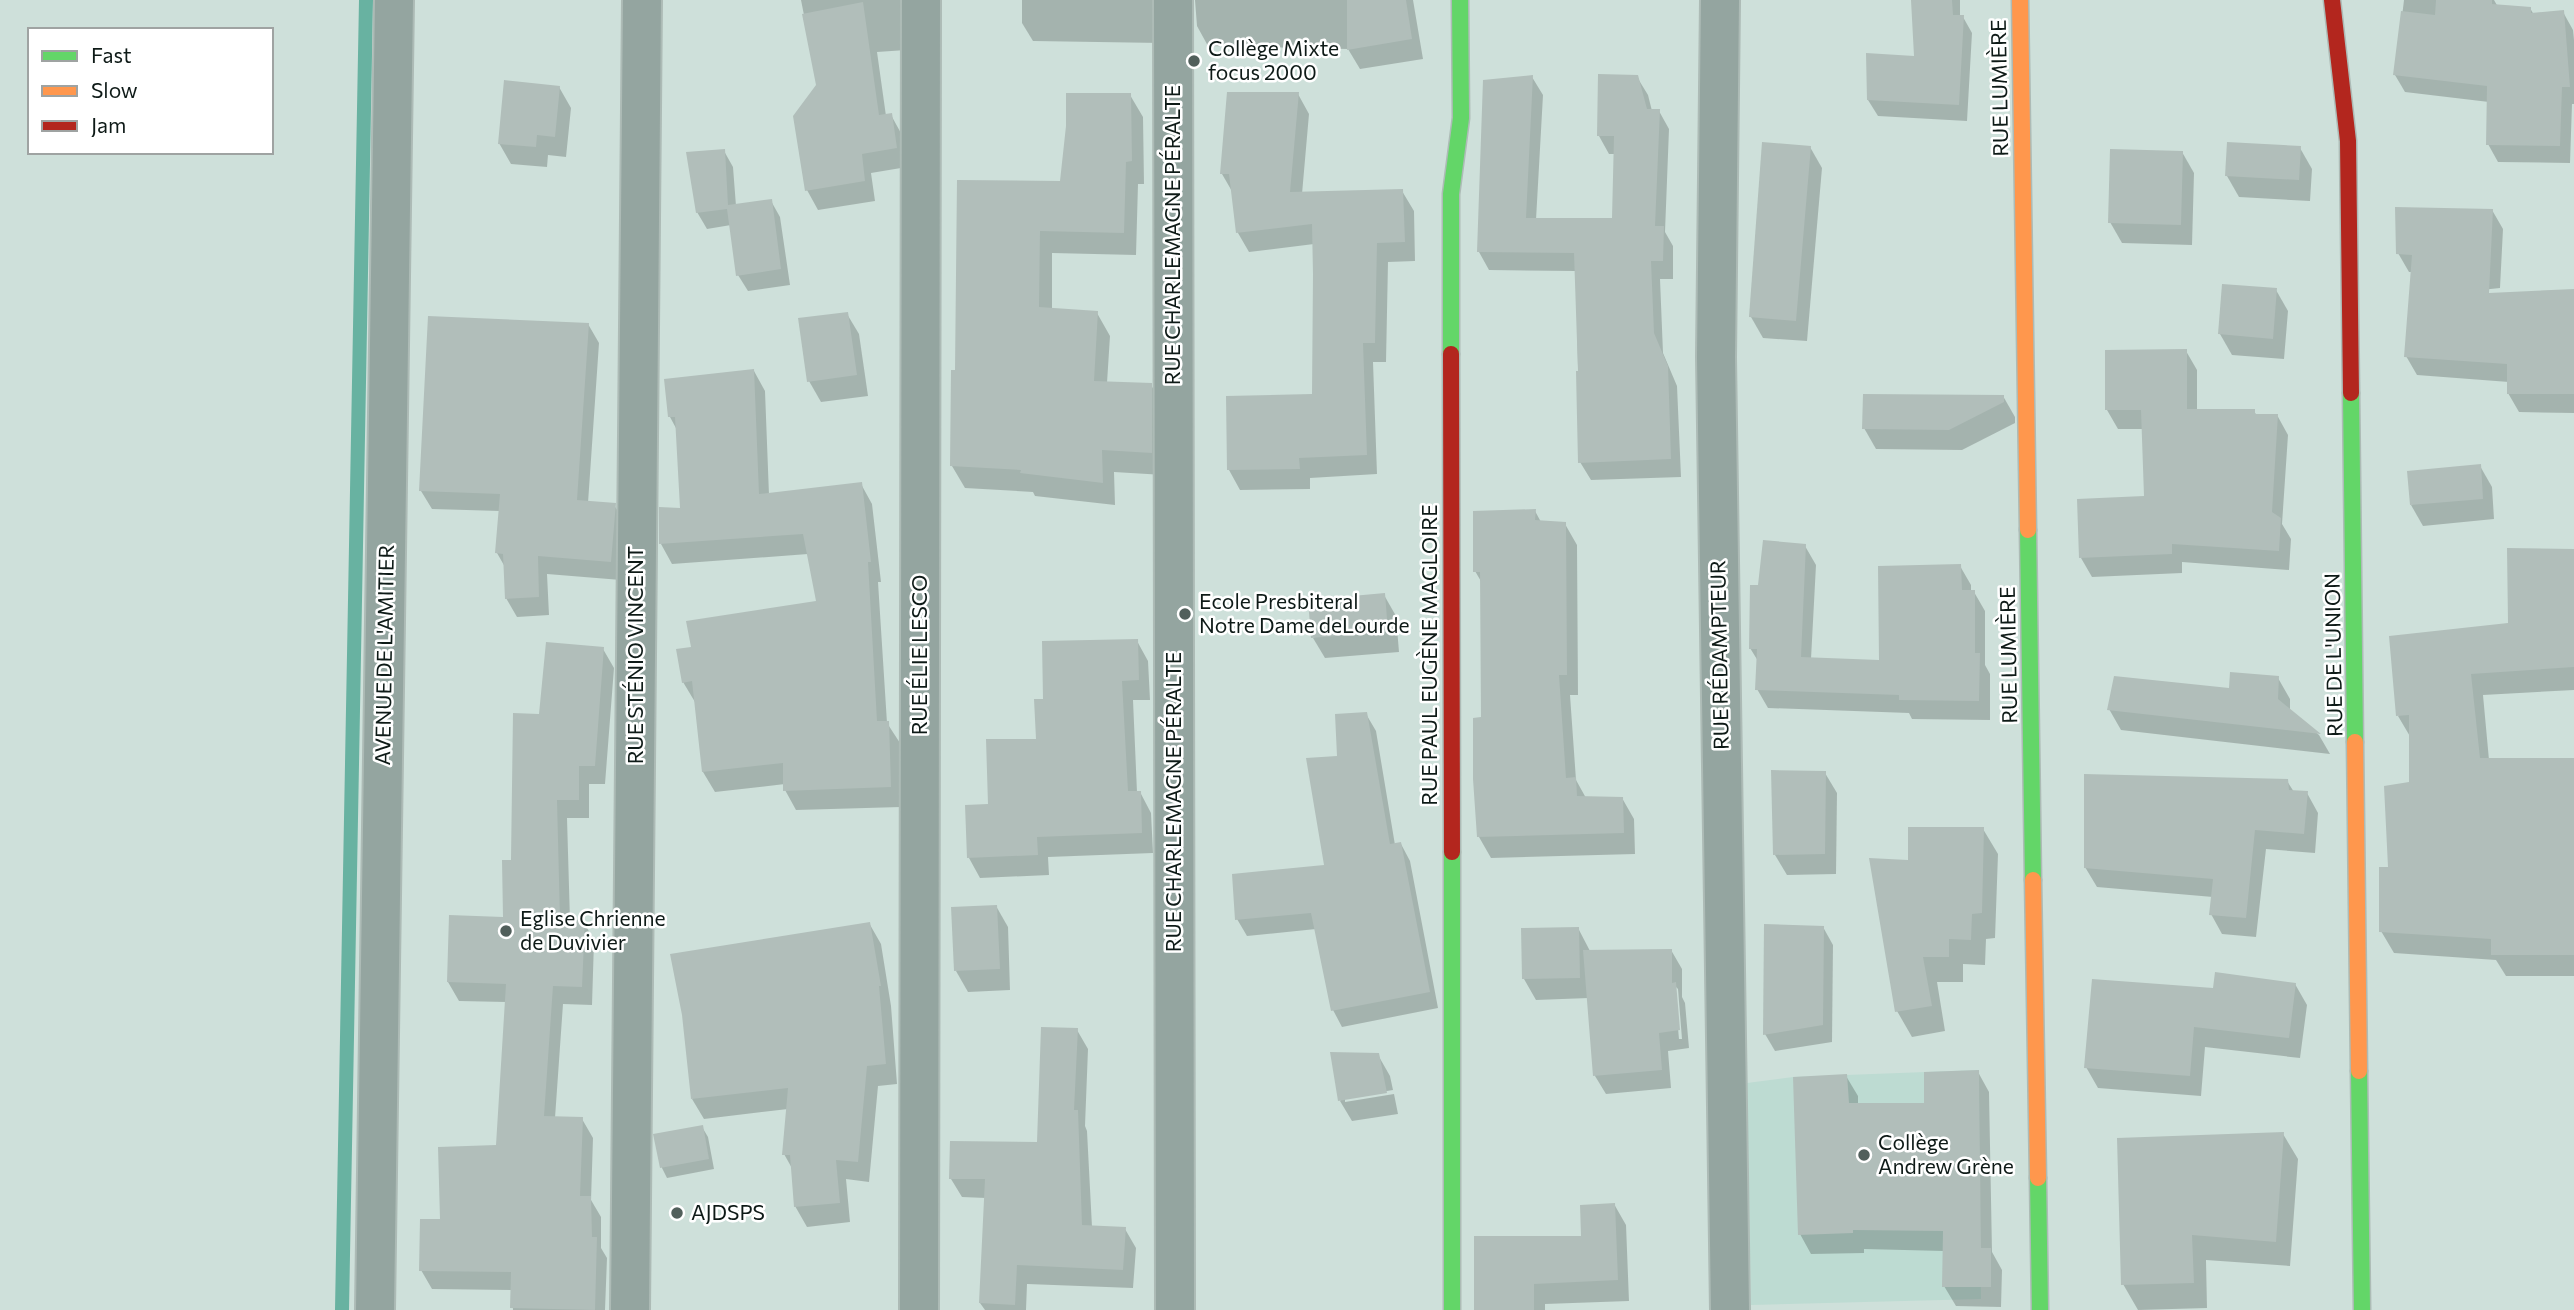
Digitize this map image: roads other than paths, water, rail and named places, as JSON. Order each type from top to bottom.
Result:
[{"type":"street","name":"AVENUE DE L'AMITIER","points":[[375,1310],[394,0]]},
{"type":"street","name":"RUE STÉNIO VINCENT","points":[[630,1310],[642,0]]},
{"type":"street","name":"RUE ÉLIE LESCO","points":[[919,1310],[921,0]]},
{"type":"street","name":"RUE CHARLEMAGNE PÉRALTE","points":[[1173,0],[1175,1310]]},
{"type":"street","name":"RUE PAUL EUGÈNE MAGLOIRE","points":[[1452,1310],[1451,194],[1461,118],[1460,0]]},
{"type":"street","name":"RUE RÉDAMPTEUR","points":[[1720,0],[1716,357],[1730,1310]]},
{"type":"street","name":"RUE LUMIÈRE","points":[[2020,0],[2040,1310]]},
{"type":"street","name":"RUE DE L'UNION","points":[[2332,0],[2348,141],[2362,1310]]},
{"type":"waterway","points":[[342,1310],[366,0]]},
{"type":"place","name":"Collège Mixte focus 2000","points":[[1194,61]]},
{"type":"place","name":"Ecole Presbiteral Notre Dame deLourde","points":[[1185,614]]},
{"type":"place","name":"Eglise Chrienne de Duvivier","points":[[506,931]]},
{"type":"place","name":"Collège Andrew Grène","points":[[1864,1155]]},
{"type":"place","name":"AJDSPS","points":[[677,1213]]}]
